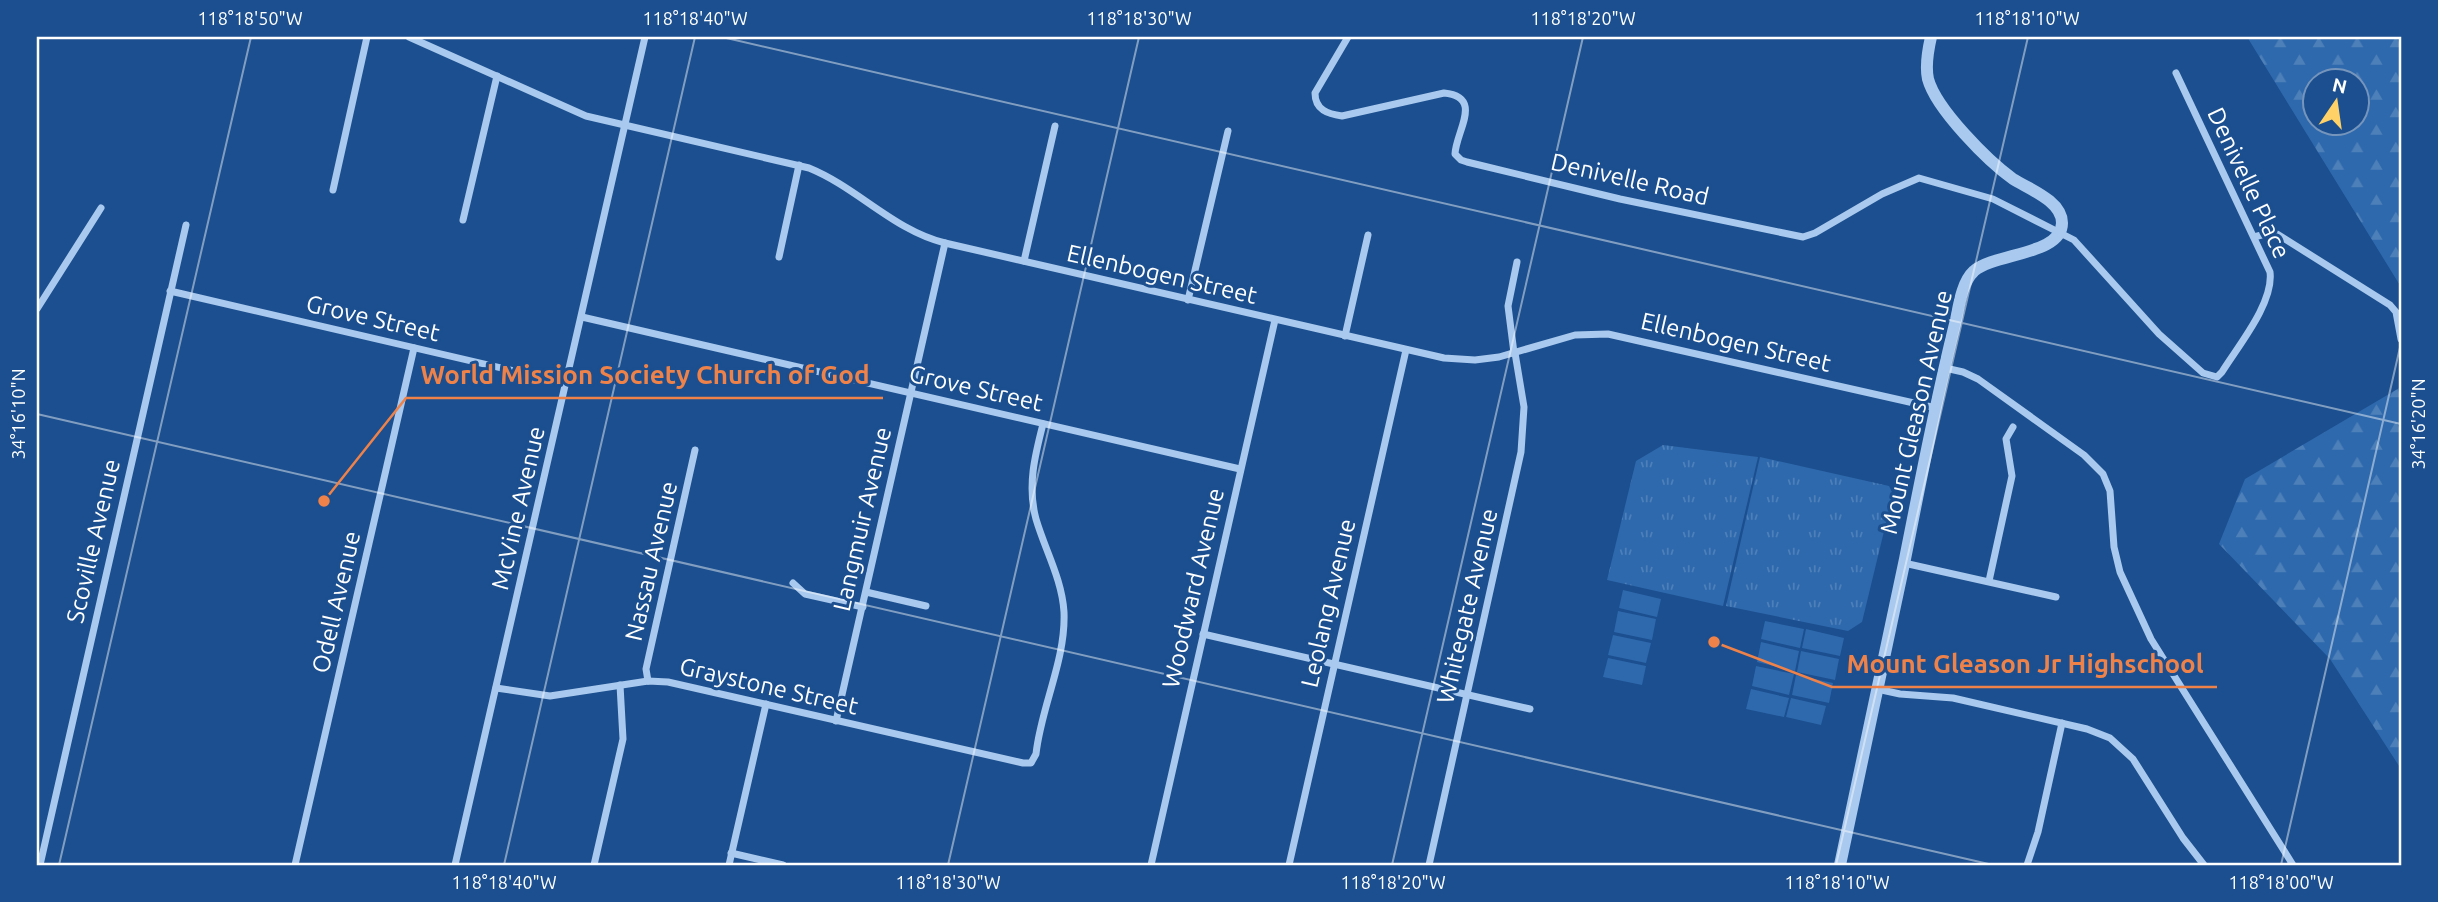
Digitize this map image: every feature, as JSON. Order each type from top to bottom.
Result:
[{"type":"street","points":[[333,190],[368,37]]},
{"type":"street","name":"Ellenbogen Street","points":[[408,37],[579,113],[799,165],[832,179],[904,227],[923,237],[945,243],[1406,350],[1461,360],[1499,357],[1575,335],[1608,334],[1936,408]]},
{"type":"street","name":"McVine Avenue","points":[[455,865],[645,37]]},
{"type":"street","name":"Denivelle Road","points":[[1348,37],[1315,93],[1315,102],[1320,108],[1342,116],[1444,93],[1453,94],[1462,99],[1466,108],[1455,154],[1467,162],[1620,199],[1802,237],[1815,233],[1882,194],[1919,178],[1993,199],[2061,233]]},
{"type":"street","points":[[1931,37],[1928,79],[1936,97],[1987,158],[2059,210],[2061,233]]},
{"type":"street","name":"Denivelle Place","points":[[2061,233],[2081,247],[2159,334],[2203,373],[2217,377],[2222,372],[2270,290],[2270,272],[2176,73]]},
{"type":"street","points":[[463,220],[497,76]]},
{"type":"street","points":[[1024,261],[1055,126]]},
{"type":"street","points":[[1188,300],[1228,131]]},
{"type":"street","points":[[779,257],[799,165]]},
{"type":"street","points":[[37,309],[101,208]]},
{"type":"street","name":"Scoville Avenue","points":[[40,865],[186,225]]},
{"type":"street","name":"Mount Gleason Avenue","points":[[1840,865],[1963,291],[1971,275],[1993,261],[2044,246],[2061,233]]},
{"type":"street","points":[[2254,237],[2277,233],[2390,305],[2396,312],[2401,339]]},
{"type":"street","points":[[1345,336],[1368,235]]},
{"type":"street","name":"Langmuir Avenue","points":[[836,721],[945,243]]},
{"type":"street","name":"Whitegate Avenue","points":[[1429,865],[1521,452],[1524,407],[1508,306],[1517,262]]},
{"type":"street","name":"Grove Street","points":[[170,291],[566,383]]},
{"type":"street","name":"Grove Street","points":[[582,317],[1240,469]]},
{"type":"street","name":"Woodward Avenue","points":[[1151,865],[1275,320]]},
{"type":"street","name":"Odell Avenue","points":[[295,865],[415,348]]},
{"type":"street","name":"Leolang Avenue","points":[[1289,865],[1406,350]]},
{"type":"street","points":[[1945,368],[1978,379],[2084,455],[2104,474],[2110,491],[2115,554],[2120,572],[2151,639],[2292,865]]},
{"type":"street","name":"Graystone Street","points":[[496,688],[550,696],[648,681],[678,684],[1031,763],[1036,754],[1061,642],[1064,613],[1061,593],[1033,505],[1034,462],[1043,424]]},
{"type":"street","points":[[1989,581],[2012,476],[2006,439],[2013,427]]},
{"type":"street","name":"Nassau Avenue","points":[[648,681],[646,668],[695,450]]},
{"type":"street","points":[[1904,563],[2056,597]]},
{"type":"street","points":[[793,583],[806,594],[863,607]]},
{"type":"street","points":[[866,592],[926,606]]},
{"type":"street","points":[[1203,634],[1530,709]]},
{"type":"street","points":[[594,865],[623,739],[620,685]]},
{"type":"street","points":[[1877,689],[1900,694],[1953,698],[2098,732],[2126,751],[2204,865]]},
{"type":"street","points":[[729,865],[766,704]]},
{"type":"street","points":[[2027,865],[2038,832],[2062,723]]},
{"type":"street","points":[[732,853],[783,865]]},
{"type":"green space","points":[[2248,37],[2401,37],[2401,287],[2308,136],[2372,136],[2372,66],[2302,66],[2302,126]]},
{"type":"green space","points":[[2401,387],[2401,769],[2330,659],[2219,544],[2245,479]]},
{"type":"green space","points":[[1663,445],[1758,457],[1723,606],[1607,580],[1636,461]]},
{"type":"green space","points":[[1760,457],[1889,486],[1893,494],[1862,622],[1848,631],[1726,606]]},
{"type":"green space","points":[[1623,590],[1661,599],[1657,617],[1619,608]]},
{"type":"green space","points":[[1618,611],[1656,619],[1652,640],[1614,632]]},
{"type":"green space","points":[[1765,621],[1804,629],[1800,648],[1761,639]]},
{"type":"green space","points":[[1806,629],[1844,638],[1840,656],[1802,648]]},
{"type":"green space","points":[[1613,635],[1651,643],[1646,663],[1608,655]]},
{"type":"green space","points":[[1761,642],[1799,651],[1795,671],[1757,662]]},
{"type":"green space","points":[[1801,651],[1839,659],[1835,680],[1797,672]]},
{"type":"green space","points":[[1608,658],[1646,666],[1642,685],[1603,677]]},
{"type":"green space","points":[[1756,666],[1794,674],[1789,695],[1752,686]]},
{"type":"green space","points":[[1796,675],[1833,683],[1829,703],[1792,695]]},
{"type":"green space","points":[[1751,689],[1789,698],[1784,717],[1746,709]]},
{"type":"green space","points":[[1791,698],[1826,706],[1821,725],[1786,717]]},
{"type":"place","name":"World Mission Society Church of God","points":[[324,501]]},
{"type":"place","name":"Mount Gleason Jr Highschool","points":[[1714,642]]}]
